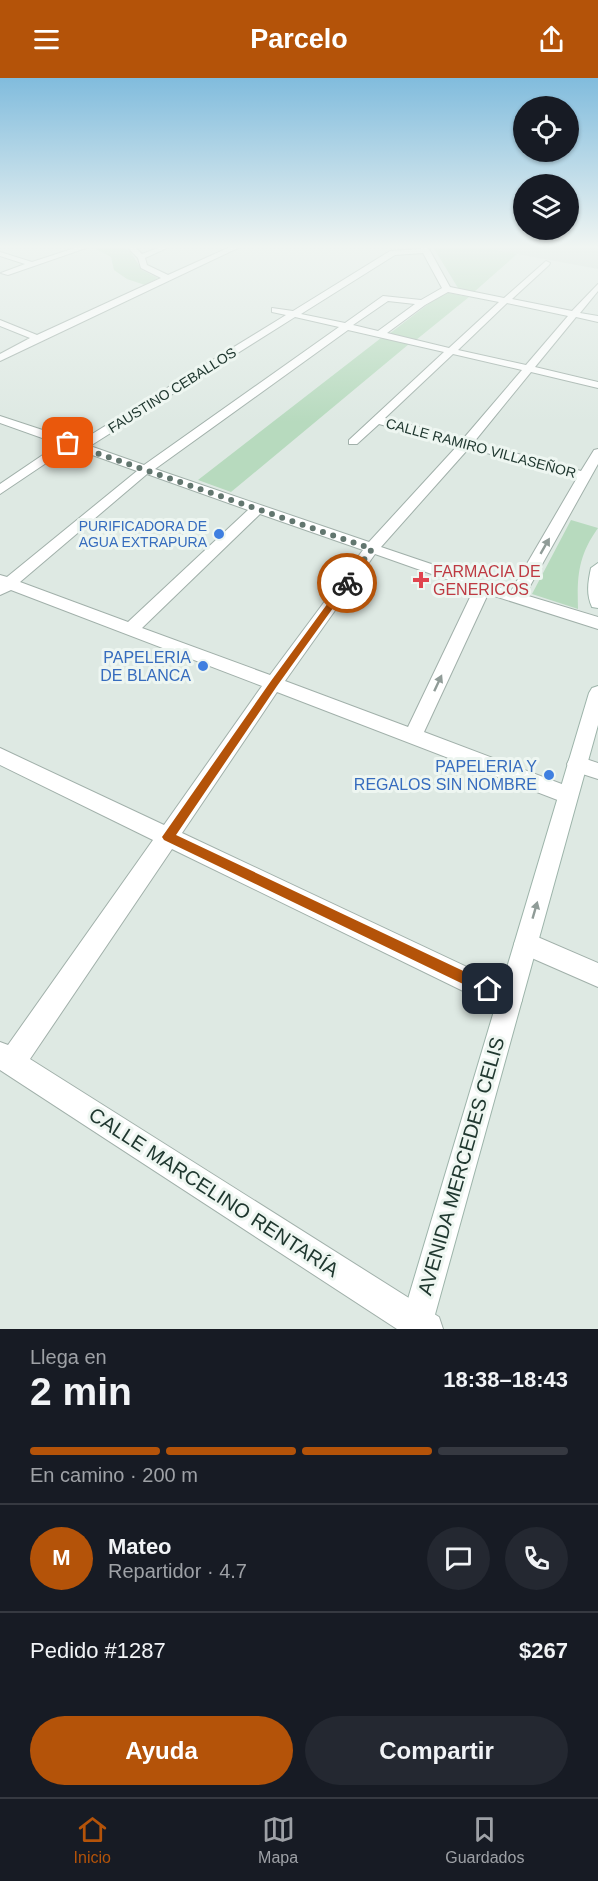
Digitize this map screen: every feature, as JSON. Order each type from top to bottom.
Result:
[{"type":"street","points":[[0,358],[105,305]]},
{"type":"street","name":"FAUSTINO CEBALLOS","points":[[0,490],[311,305]]},
{"type":"street","points":[[3,585],[145,470],[376,305]]},
{"type":"street","points":[[380,334],[419,305]]},
{"type":"street","points":[[353,442],[500,305]]},
{"type":"street","points":[[528,305],[598,319]]},
{"type":"street","points":[[6,1058],[168,837],[274,683],[372,549],[465,445],[581,305]]},
{"type":"street","points":[[275,310],[598,385]]},
{"type":"street","points":[[0,323],[37,338]]},
{"type":"street","points":[[0,419],[483,587],[598,623]]},
{"type":"street","name":"CALLE RAMIRO VILLASEÑOR","points":[[378,420],[585,476]]},
{"type":"street","points":[[516,596],[598,453]]},
{"type":"street","points":[[131,629],[257,509]]},
{"type":"street","points":[[598,568],[595,588],[598,603]]},
{"type":"street","points":[[3,585],[131,629],[568,795]]},
{"type":"street","points":[[413,736],[483,587]]},
{"type":"street","name":"AVENIDA MERCEDES CELIS","points":[[419,1327],[568,795],[587,767],[598,693]]},
{"type":"street","points":[[0,756],[509,999]]},
{"type":"street","points":[[526,944],[598,975]]},
{"type":"street","name":"CALLE MARCELINO RENTARÍA","points":[[6,1058],[419,1327]]},
{"type":"green space","points":[[426,305],[459,305],[416,340],[389,334]]},
{"type":"green space","points":[[381,338],[409,344],[231,492],[198,480]]},
{"type":"green space","points":[[571,520],[598,528],[586,548],[580,567],[578,609],[532,594]]},
{"type":"way so far","points":[[68,443],[372,549],[347,583]]},
{"type":"place","name":"PURIFICADORA DE AGUA EXTRAPURA","points":[[219,534]]},
{"type":"place","name":"FARMACIA DE GENERICOS","points":[[421,580]]},
{"type":"place","name":"PAPELERIA DE BLANCA","points":[[203,666]]},
{"type":"place","name":"PAPELERIA Y REGALOS SIN NOMBRE","points":[[549,775]]},
{"type":"route","points":[[347,583],[274,683],[168,837],[488,989]]}]
